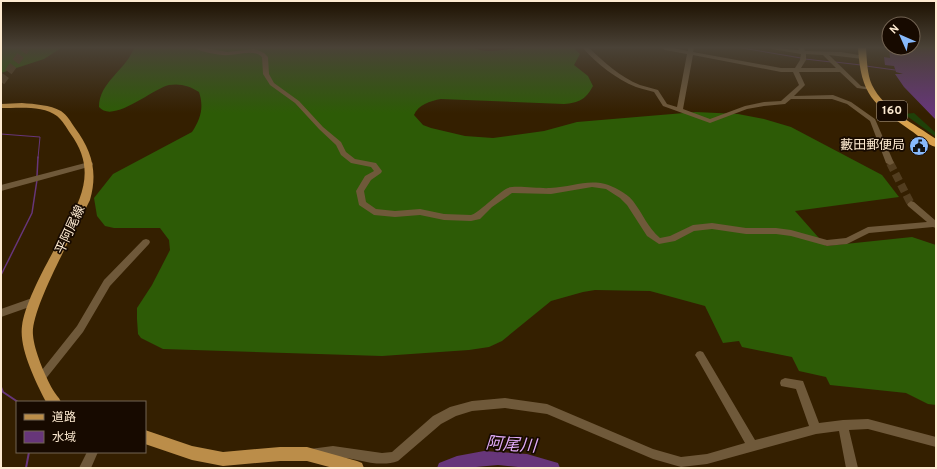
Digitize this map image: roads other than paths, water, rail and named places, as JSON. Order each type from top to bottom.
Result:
[{"type":"highway","name":"160","points":[[865,70],[870,89],[896,114],[936,144]]},
{"type":"main road","name":"平阿尾線","points":[[1,106],[24,106],[47,109],[60,114],[82,142],[89,164],[91,180],[85,200],[58,259],[35,301],[28,324],[27,335],[41,378],[49,396],[54,401]]},
{"type":"main road","points":[[146,437],[192,453],[223,459],[307,454],[357,468]]},
{"type":"street","points":[[266,70],[266,74],[272,84],[297,102],[321,128],[339,144],[343,154],[353,161],[373,165],[378,171],[368,178],[360,191],[362,204],[374,212],[395,214],[420,212],[444,217],[471,218],[477,217],[489,205],[510,190],[551,191],[592,184],[608,187],[623,196],[630,203],[650,234],[659,240],[672,239],[693,228],[712,226],[746,231],[791,232],[828,243],[847,241],[868,230],[936,224]]},
{"type":"street","points":[[610,70],[640,87],[656,92],[665,105],[710,121],[736,109],[766,103],[783,103],[802,85],[796,71]]},
{"type":"street","points":[[680,110],[687,70]]},
{"type":"street","points":[[790,70],[841,70],[859,87],[870,89]]},
{"type":"street","points":[[789,97],[833,97],[849,103],[873,120],[890,163]]},
{"type":"street","points":[[1,188],[89,164]]},
{"type":"street","points":[[912,204],[936,224]]},
{"type":"street","points":[[41,378],[71,348],[107,283],[146,242]]},
{"type":"street","points":[[1,313],[35,301]]},
{"type":"street","points":[[700,354],[752,446]]},
{"type":"street","points":[[785,383],[799,384],[816,429]]},
{"type":"street","points":[[307,454],[333,451],[382,458],[394,457],[436,420],[454,411],[472,406],[505,403],[547,409],[653,454],[682,462],[707,459],[816,429],[843,425],[868,424],[936,442]]},
{"type":"street","points":[[843,425],[852,468]]},
{"type":"street","points":[[85,468],[92,453]]},
{"type":"water","points":[[895,70],[936,70],[936,120],[904,87],[895,74],[903,74],[896,72]]},
{"type":"waterway","points":[[1,134],[40,137],[38,158]]},
{"type":"waterway","points":[[37,176],[38,157]]},
{"type":"waterway","points":[[1,275],[32,213],[37,180]]},
{"type":"waterway","points":[[1,387],[3,392],[16,401]]},
{"type":"waterway","points":[[26,468],[29,453]]},
{"type":"waterway","name":"阿尾川","points":[[444,468],[457,463],[484,458],[527,461],[553,468]]},
{"type":"tunnel","points":[[1,82],[10,70]]},
{"type":"tunnel","points":[[890,163],[911,204]]},
{"type":"place","name":"藪田郵便局","points":[[919,146]]}]
